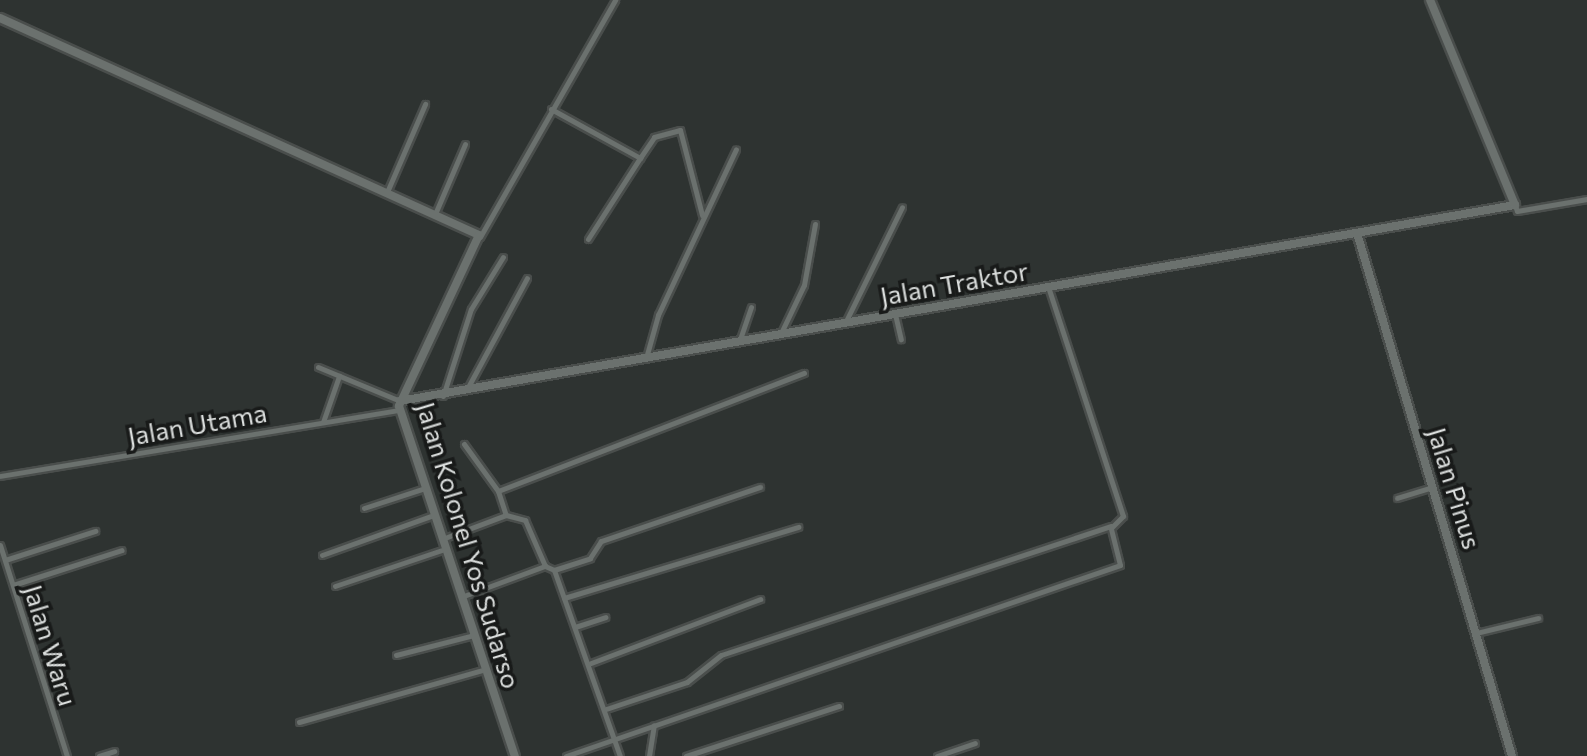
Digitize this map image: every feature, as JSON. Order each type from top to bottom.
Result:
[{"type":"street","points":[[0,18],[387,192],[480,237],[615,0]]},
{"type":"street","points":[[1430,0],[1517,211],[1587,199]]},
{"type":"street","points":[[387,192],[425,104]]},
{"type":"street","points":[[551,109],[640,158]]},
{"type":"street","points":[[588,239],[654,137],[680,130],[702,215]]},
{"type":"street","points":[[435,214],[465,144]]},
{"type":"street","points":[[646,358],[658,315],[702,215],[736,149]]},
{"type":"street","name":"Jalan Traktor","points":[[399,406],[646,358],[1515,205]]},
{"type":"street","points":[[845,323],[902,207]]},
{"type":"street","points":[[780,335],[804,285],[815,224]]},
{"type":"street","name":"Jalan Pinus","points":[[1357,233],[1512,756]]},
{"type":"street","name":"Jalan Kolonel Yos Sudarso","points":[[480,237],[399,406],[514,756]]},
{"type":"street","points":[[443,396],[471,309],[503,257]]},
{"type":"street","points":[[466,392],[527,278]]},
{"type":"street","points":[[606,709],[687,682],[721,655],[1111,526],[1123,516],[1048,287]]},
{"type":"street","points":[[739,342],[751,307]]},
{"type":"street","points":[[895,314],[901,339]]},
{"type":"street","points":[[318,367],[399,406]]},
{"type":"street","points":[[498,491],[804,373]]},
{"type":"street","points":[[323,422],[339,376]]},
{"type":"street","name":"Jalan Utama","points":[[0,476],[323,422],[399,406]]},
{"type":"street","points":[[464,444],[498,491],[506,516]]},
{"type":"street","points":[[442,539],[506,516],[525,520],[545,566],[554,570],[590,558],[601,541],[760,487]]},
{"type":"street","points":[[1397,498],[1432,487]]},
{"type":"street","points":[[364,508],[425,488]]},
{"type":"street","points":[[322,555],[434,515]]},
{"type":"street","points":[[566,756],[1119,566],[1111,526]]},
{"type":"street","points":[[564,598],[798,527]]},
{"type":"street","points":[[5,561],[95,531]]},
{"type":"street","name":"Jalan Waru","points":[[0,545],[66,756]]},
{"type":"street","points":[[335,586],[446,549]]},
{"type":"street","points":[[13,585],[122,550]]},
{"type":"street","points":[[461,597],[545,566]]},
{"type":"street","points":[[554,570],[591,663],[620,756]]},
{"type":"street","points":[[591,663],[760,599]]},
{"type":"street","points":[[575,627],[605,617]]},
{"type":"street","points":[[1476,633],[1538,618]]},
{"type":"street","points":[[396,655],[474,635]]},
{"type":"street","points":[[299,722],[485,669]]},
{"type":"street","points":[[685,756],[839,706]]},
{"type":"street","points":[[649,756],[654,725]]},
{"type":"street","points":[[937,756],[975,743]]},
{"type":"street","points":[[99,756],[114,751]]}]
